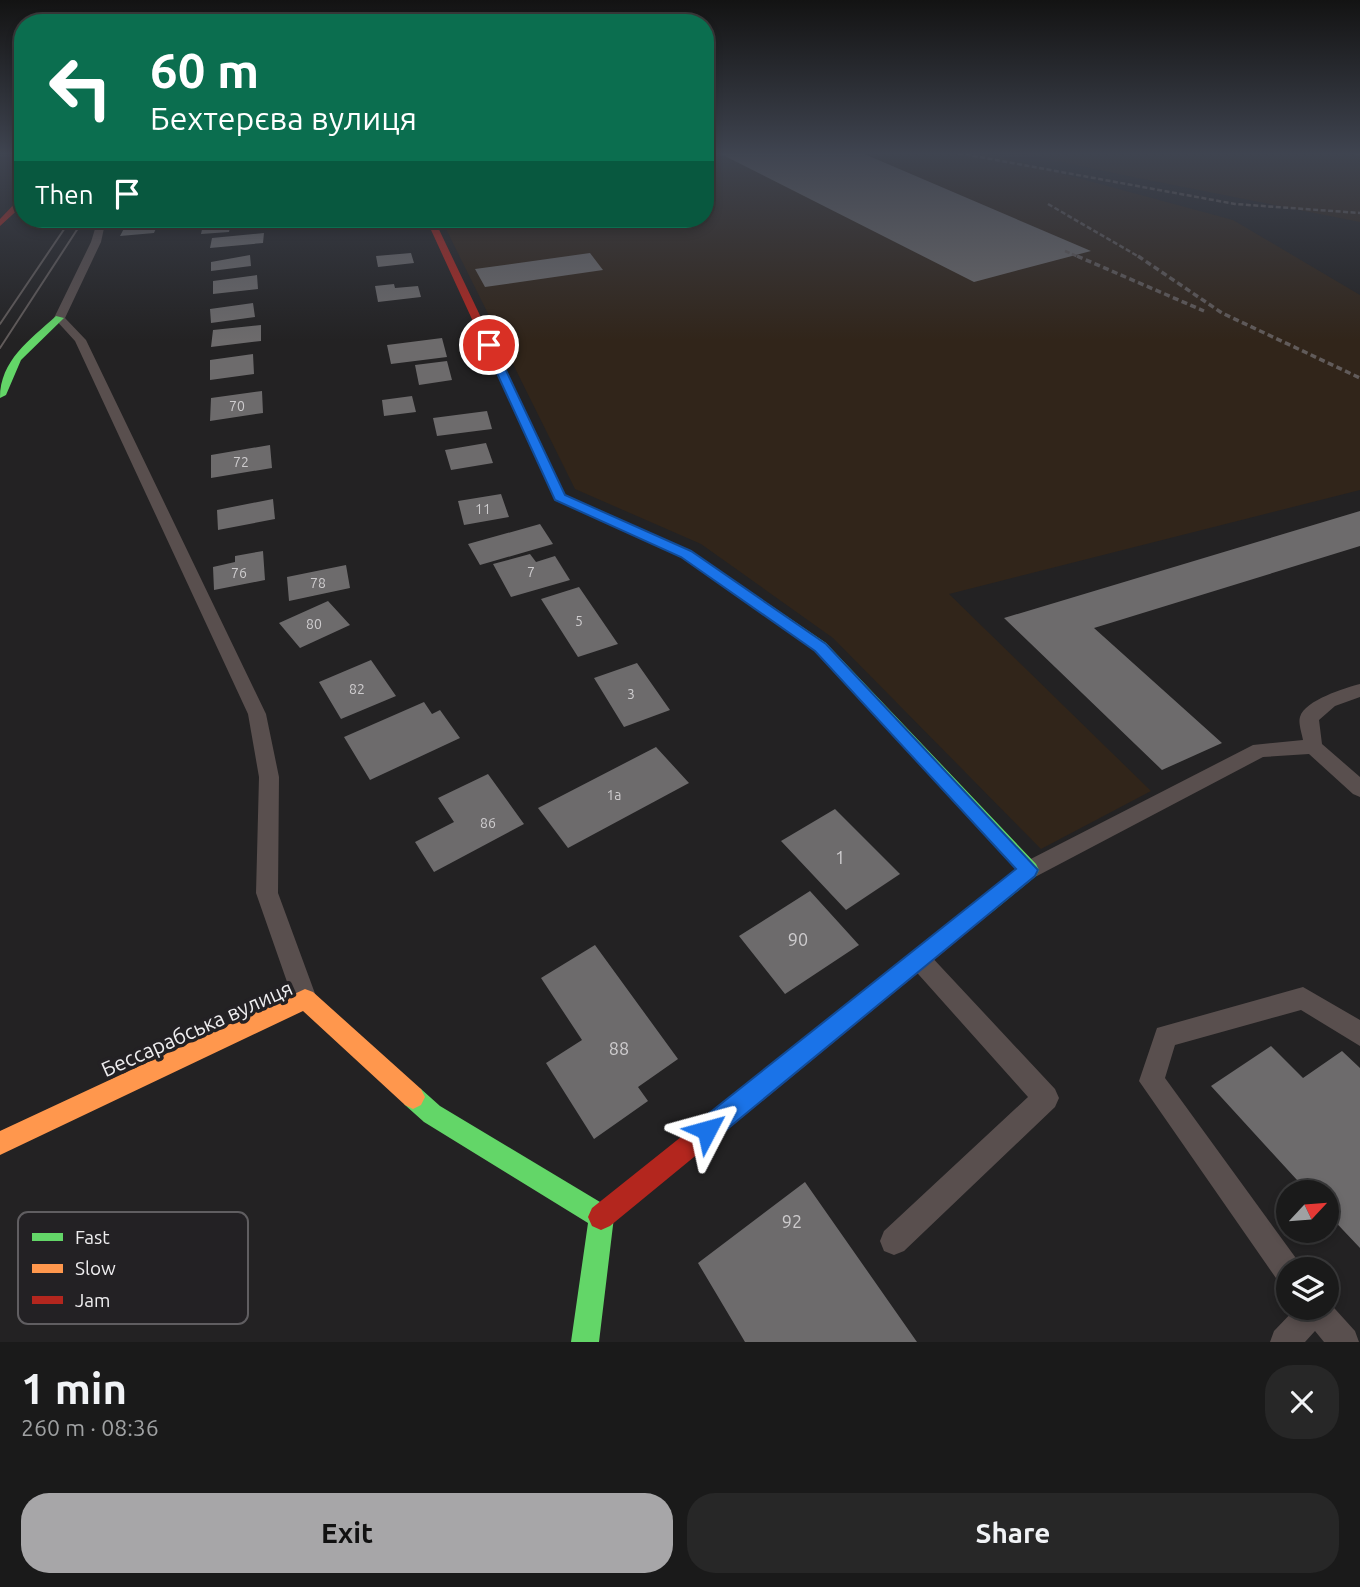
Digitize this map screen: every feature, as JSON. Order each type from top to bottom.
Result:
[{"type":"street","points":[[434,228],[560,497],[686,554],[821,647],[1028,870],[601,1217],[585,1342]]},
{"type":"street","points":[[0,395],[16,359],[59,318]]},
{"type":"street","name":"Бессарабська вулиця","points":[[0,1143],[305,999],[432,1114],[601,1217]]},
{"type":"lane","points":[[100,228],[96,242],[59,318],[80,340],[257,714],[269,777],[267,893],[305,999]]},
{"type":"lane","points":[[1360,690],[1329,701],[1309,718],[1313,747],[1360,789]]},
{"type":"lane","points":[[1028,870],[1261,750],[1313,747]]},
{"type":"lane","points":[[894,1241],[1046,1098],[919,959]]},
{"type":"lane","points":[[1278,1257],[1152,1081],[1166,1036],[1303,998],[1360,1034]]},
{"type":"lane","points":[[1285,1342],[1304,1320]]},
{"type":"lane","points":[[1325,1320],[1344,1342]]},
{"type":"shaded area","points":[[714,216],[1217,216],[1233,220],[1360,295],[1360,490],[949,594],[1151,791],[1041,849],[833,638],[701,544],[575,489],[445,228],[714,228]]},
{"type":"shaded area","points":[[1328,216],[1360,216],[1360,222]]},
{"type":"building","points":[[843,216],[1008,216],[1091,251],[974,282]]},
{"type":"building","points":[[124,228],[156,228],[154,233],[120,236]]},
{"type":"building","points":[[202,228],[230,228],[229,232],[201,234]]},
{"type":"building","points":[[264,233],[263,243],[210,248],[212,238]]},
{"type":"building","points":[[411,253],[414,263],[378,267],[376,256]]},
{"type":"building","points":[[590,253],[603,270],[485,287],[475,269]]},
{"type":"building","points":[[250,255],[251,266],[211,271],[211,262]]},
{"type":"building","points":[[257,275],[258,289],[213,294],[213,281]]},
{"type":"building","points":[[394,284],[395,288],[418,286],[421,297],[378,302],[375,286]]},
{"type":"building","points":[[253,303],[255,317],[211,323],[210,309]]},
{"type":"building","points":[[261,325],[261,341],[211,347],[213,330]]},
{"type":"building","points":[[442,338],[447,357],[391,364],[387,345]]},
{"type":"building","points":[[253,354],[254,374],[210,380],[210,360]]},
{"type":"building","points":[[447,361],[452,380],[419,385],[415,365]]},
{"type":"building","points":[[262,391],[263,413],[210,421],[211,398]]},
{"type":"building","points":[[412,396],[416,412],[384,416],[382,400]]},
{"type":"building","points":[[487,411],[492,429],[437,436],[433,418]]},
{"type":"building","points":[[486,443],[493,463],[451,470],[445,450]]},
{"type":"building","points":[[270,445],[272,468],[211,478],[211,455]]},
{"type":"building","points":[[501,494],[509,517],[464,525],[458,501]]},
{"type":"building","points":[[273,499],[275,519],[218,530],[217,510]]},
{"type":"building","points":[[1360,511],[1360,546],[1094,628],[1222,743],[1162,770],[1004,618]]},
{"type":"building","points":[[540,524],[553,544],[480,565],[468,544]]},
{"type":"building","points":[[263,551],[265,580],[214,590],[213,567],[235,562],[235,556]]},
{"type":"building","points":[[530,554],[536,562],[555,556],[570,580],[511,597],[493,564]]},
{"type":"building","points":[[346,565],[350,588],[289,601],[287,577]]},
{"type":"building","points":[[579,587],[618,644],[578,657],[541,599]]},
{"type":"building","points":[[328,601],[350,625],[300,648],[279,623]]},
{"type":"building","points":[[371,660],[396,696],[341,719],[319,682]]},
{"type":"building","points":[[637,663],[670,710],[624,727],[594,678]]},
{"type":"building","points":[[424,702],[432,714],[440,710],[460,738],[370,780],[344,737]]},
{"type":"building","points":[[656,747],[689,783],[568,848],[538,808]]},
{"type":"building","points":[[488,774],[524,824],[434,872],[415,842],[454,822],[438,798]]},
{"type":"building","points":[[835,809],[900,874],[846,910],[781,841]]},
{"type":"building","points":[[810,891],[859,945],[785,994],[739,936]]},
{"type":"building","points":[[595,945],[678,1059],[638,1087],[648,1101],[594,1139],[546,1063],[582,1040],[541,978]]},
{"type":"building","points":[[1271,1046],[1303,1078],[1342,1051],[1360,1068],[1360,1248],[1339,1226],[1339,1180],[1297,1180],[1211,1086]]},
{"type":"building","points":[[805,1182],[917,1342],[745,1342],[698,1263]]},
{"type":"tram line","points":[[0,324],[65,228]]},
{"type":"tram line","points":[[0,348],[78,228]]},
{"type":"railway","points":[[1068,216],[1141,258]]},
{"type":"railway","points":[[1065,251],[1081,258]]},
{"type":"railway","points":[[1077,256],[1204,311]]},
{"type":"railway","points":[[1141,258],[1222,313],[1360,378]]},
{"type":"traffic: fast","points":[[0,395],[16,359],[59,318]]},
{"type":"traffic: fast","points":[[532,437],[560,497],[686,554],[821,647],[1029,870],[984,907]]},
{"type":"traffic: fast","points":[[413,1097],[432,1114],[601,1217],[585,1342]]},
{"type":"traffic: slow","points":[[0,1143],[305,999],[413,1097]]},
{"type":"traffic: jam","points":[[0,224],[8,216]]},
{"type":"traffic: jam","points":[[434,228],[532,437]]},
{"type":"traffic: jam","points":[[601,1217],[984,907]]},
{"type":"route","points":[[489,345],[560,497],[686,554],[821,647],[1028,870],[707,1130]]}]
